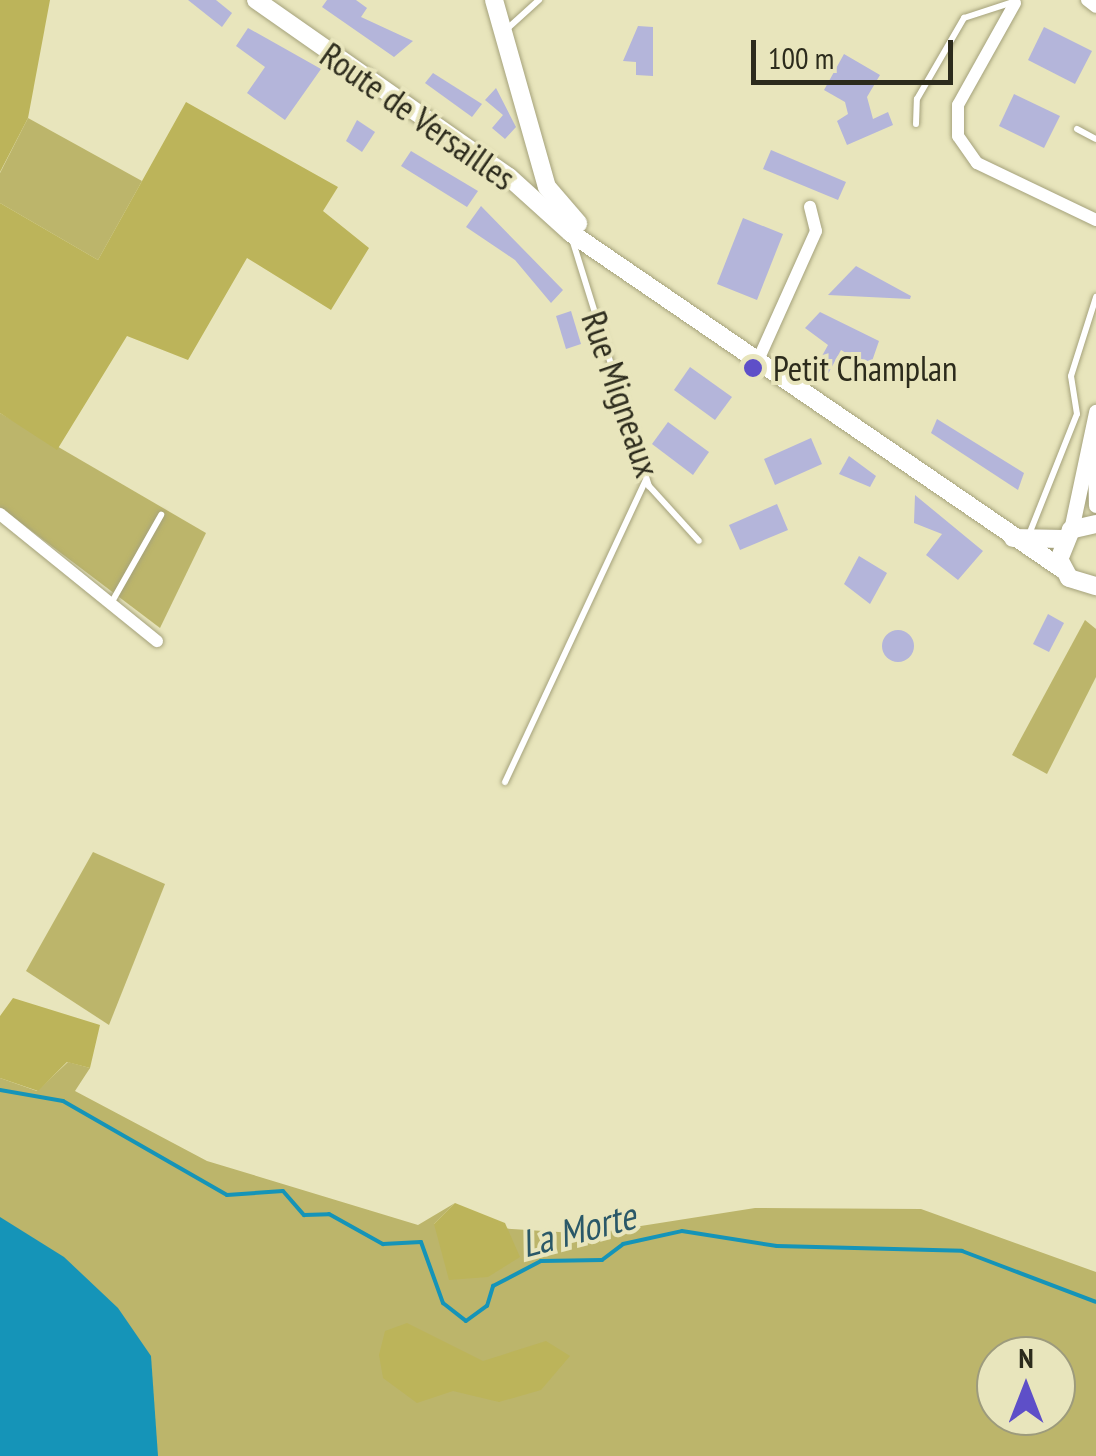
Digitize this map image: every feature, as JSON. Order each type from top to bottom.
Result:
[{"type":"main road","name":"Route de Versailles","points":[[256,0],[542,198],[570,233],[671,295],[1017,539],[1094,587]]},
{"type":"main road","points":[[494,0],[508,28],[521,116],[542,198],[671,295]]},
{"type":"main road","points":[[1017,539],[1067,534],[1096,524]]},
{"type":"main road","points":[[1062,569],[1067,534]]},
{"type":"street","points":[[1086,0],[1096,6]]},
{"type":"street","points":[[1016,1],[958,104],[958,136],[977,162],[1093,214]]},
{"type":"street","points":[[759,358],[816,231],[810,208]]},
{"type":"street","points":[[1067,534],[1096,412]]},
{"type":"street","points":[[1096,452],[1096,505]]},
{"type":"street","points":[[0,514],[113,600],[156,641]]},
{"type":"lane","points":[[508,28],[540,0]]},
{"type":"lane","points":[[916,124],[917,99],[964,18],[1016,1]]},
{"type":"lane","points":[[1076,129],[1096,139]]},
{"type":"lane","name":"Rue Migneaux","points":[[570,233],[646,478],[699,541]]},
{"type":"lane","points":[[1017,539],[1077,414],[1070,376],[1096,298]]},
{"type":"lane","points":[[505,782],[646,478]]},
{"type":"lane","points":[[113,600],[161,515]]},
{"type":"shaded area","points":[[0,0],[50,0],[28,118],[0,172]]},
{"type":"shaded area","points":[[186,102],[338,187],[323,211],[369,248],[331,310],[247,258],[188,360],[127,336],[57,450],[0,413],[0,203],[98,260]]},
{"type":"shaded area","points":[[28,118],[142,181],[98,260],[0,203],[0,173]]},
{"type":"shaded area","points":[[0,413],[206,533],[160,628],[0,507]]},
{"type":"shaded area","points":[[1085,620],[1096,629],[1096,677],[1047,774],[1012,755]]},
{"type":"shaded area","points":[[93,852],[165,884],[109,1025],[26,971]]},
{"type":"shaded area","points":[[13,998],[100,1025],[90,1068],[67,1062],[38,1091],[0,1078],[0,1016]]},
{"type":"shaded area","points":[[68,1062],[90,1068],[75,1091],[207,1161],[418,1225],[455,1203],[434,1224],[590,1234],[755,1208],[921,1209],[1096,1272],[1096,1456],[0,1456],[0,1078],[37,1091]]},
{"type":"shaded area","points":[[455,1203],[505,1223],[520,1257],[488,1277],[449,1280],[434,1224]]},
{"type":"shaded area","points":[[407,1323],[483,1361],[546,1341],[570,1356],[541,1390],[499,1402],[453,1391],[417,1403],[383,1378],[379,1355],[385,1331]]},
{"type":"water","points":[[0,1217],[64,1257],[118,1308],[151,1356],[158,1456],[0,1456]]},
{"type":"building","points":[[188,0],[216,0],[232,13],[222,27]]},
{"type":"building","points":[[327,0],[356,0],[367,8],[361,17],[413,41],[394,57],[322,7]]},
{"type":"building","points":[[638,26],[653,27],[653,76],[636,75],[636,62],[623,61]]},
{"type":"building","points":[[1044,27],[1092,51],[1075,84],[1028,60]]},
{"type":"building","points":[[248,28],[321,69],[285,120],[247,93],[265,67],[236,46]]},
{"type":"building","points":[[844,54],[880,75],[867,97],[873,119],[888,112],[893,125],[847,145],[837,121],[848,114],[845,102],[824,90]]},
{"type":"building","points":[[433,73],[482,104],[472,117],[425,83]]},
{"type":"building","points":[[496,88],[516,127],[505,139],[492,128],[503,115],[485,100]]},
{"type":"building","points":[[1014,94],[1060,116],[1044,148],[999,126]]},
{"type":"building","points":[[357,120],[375,132],[362,152],[346,141]]},
{"type":"building","points":[[771,150],[846,182],[838,200],[763,169]]},
{"type":"building","points":[[411,151],[478,191],[467,207],[401,166]]},
{"type":"building","points":[[481,206],[563,290],[551,303],[515,260],[466,227]]},
{"type":"building","points":[[743,218],[783,234],[757,300],[717,284]]},
{"type":"building","points":[[856,266],[911,296],[910,299],[828,295]]},
{"type":"building","points":[[571,311],[581,344],[566,349],[556,316]]},
{"type":"building","points":[[820,312],[879,341],[870,367],[841,350],[828,374],[816,367],[828,345],[805,328]]},
{"type":"building","points":[[690,367],[732,397],[715,420],[674,390]]},
{"type":"building","points":[[937,419],[1024,473],[1018,490],[931,433]]},
{"type":"building","points":[[668,422],[709,452],[693,475],[652,444]]},
{"type":"building","points":[[811,438],[822,464],[775,485],[764,459]]},
{"type":"building","points":[[849,456],[876,476],[870,487],[839,474]]},
{"type":"building","points":[[915,495],[983,551],[958,580],[926,555],[942,534],[914,523]]},
{"type":"building","points":[[777,504],[788,530],[740,550],[729,525]]},
{"type":"building","points":[[859,556],[887,573],[870,604],[844,584]]},
{"type":"building","points":[[1048,614],[1064,623],[1049,652],[1033,644]]},
{"type":"building","points":[[898,630],[909,635],[914,646],[909,657],[898,662],[887,657],[882,646],[887,635]]},
{"type":"waterway","name":"La Morte","points":[[0,1090],[63,1101],[227,1195],[283,1191],[304,1215],[329,1214],[383,1244],[421,1242],[443,1303],[466,1321],[487,1306],[493,1286],[541,1261],[602,1260],[623,1244],[682,1231],[777,1246],[962,1251],[1096,1302]]},
{"type":"place","name":"Petit Champlan","points":[[753,368]]}]
